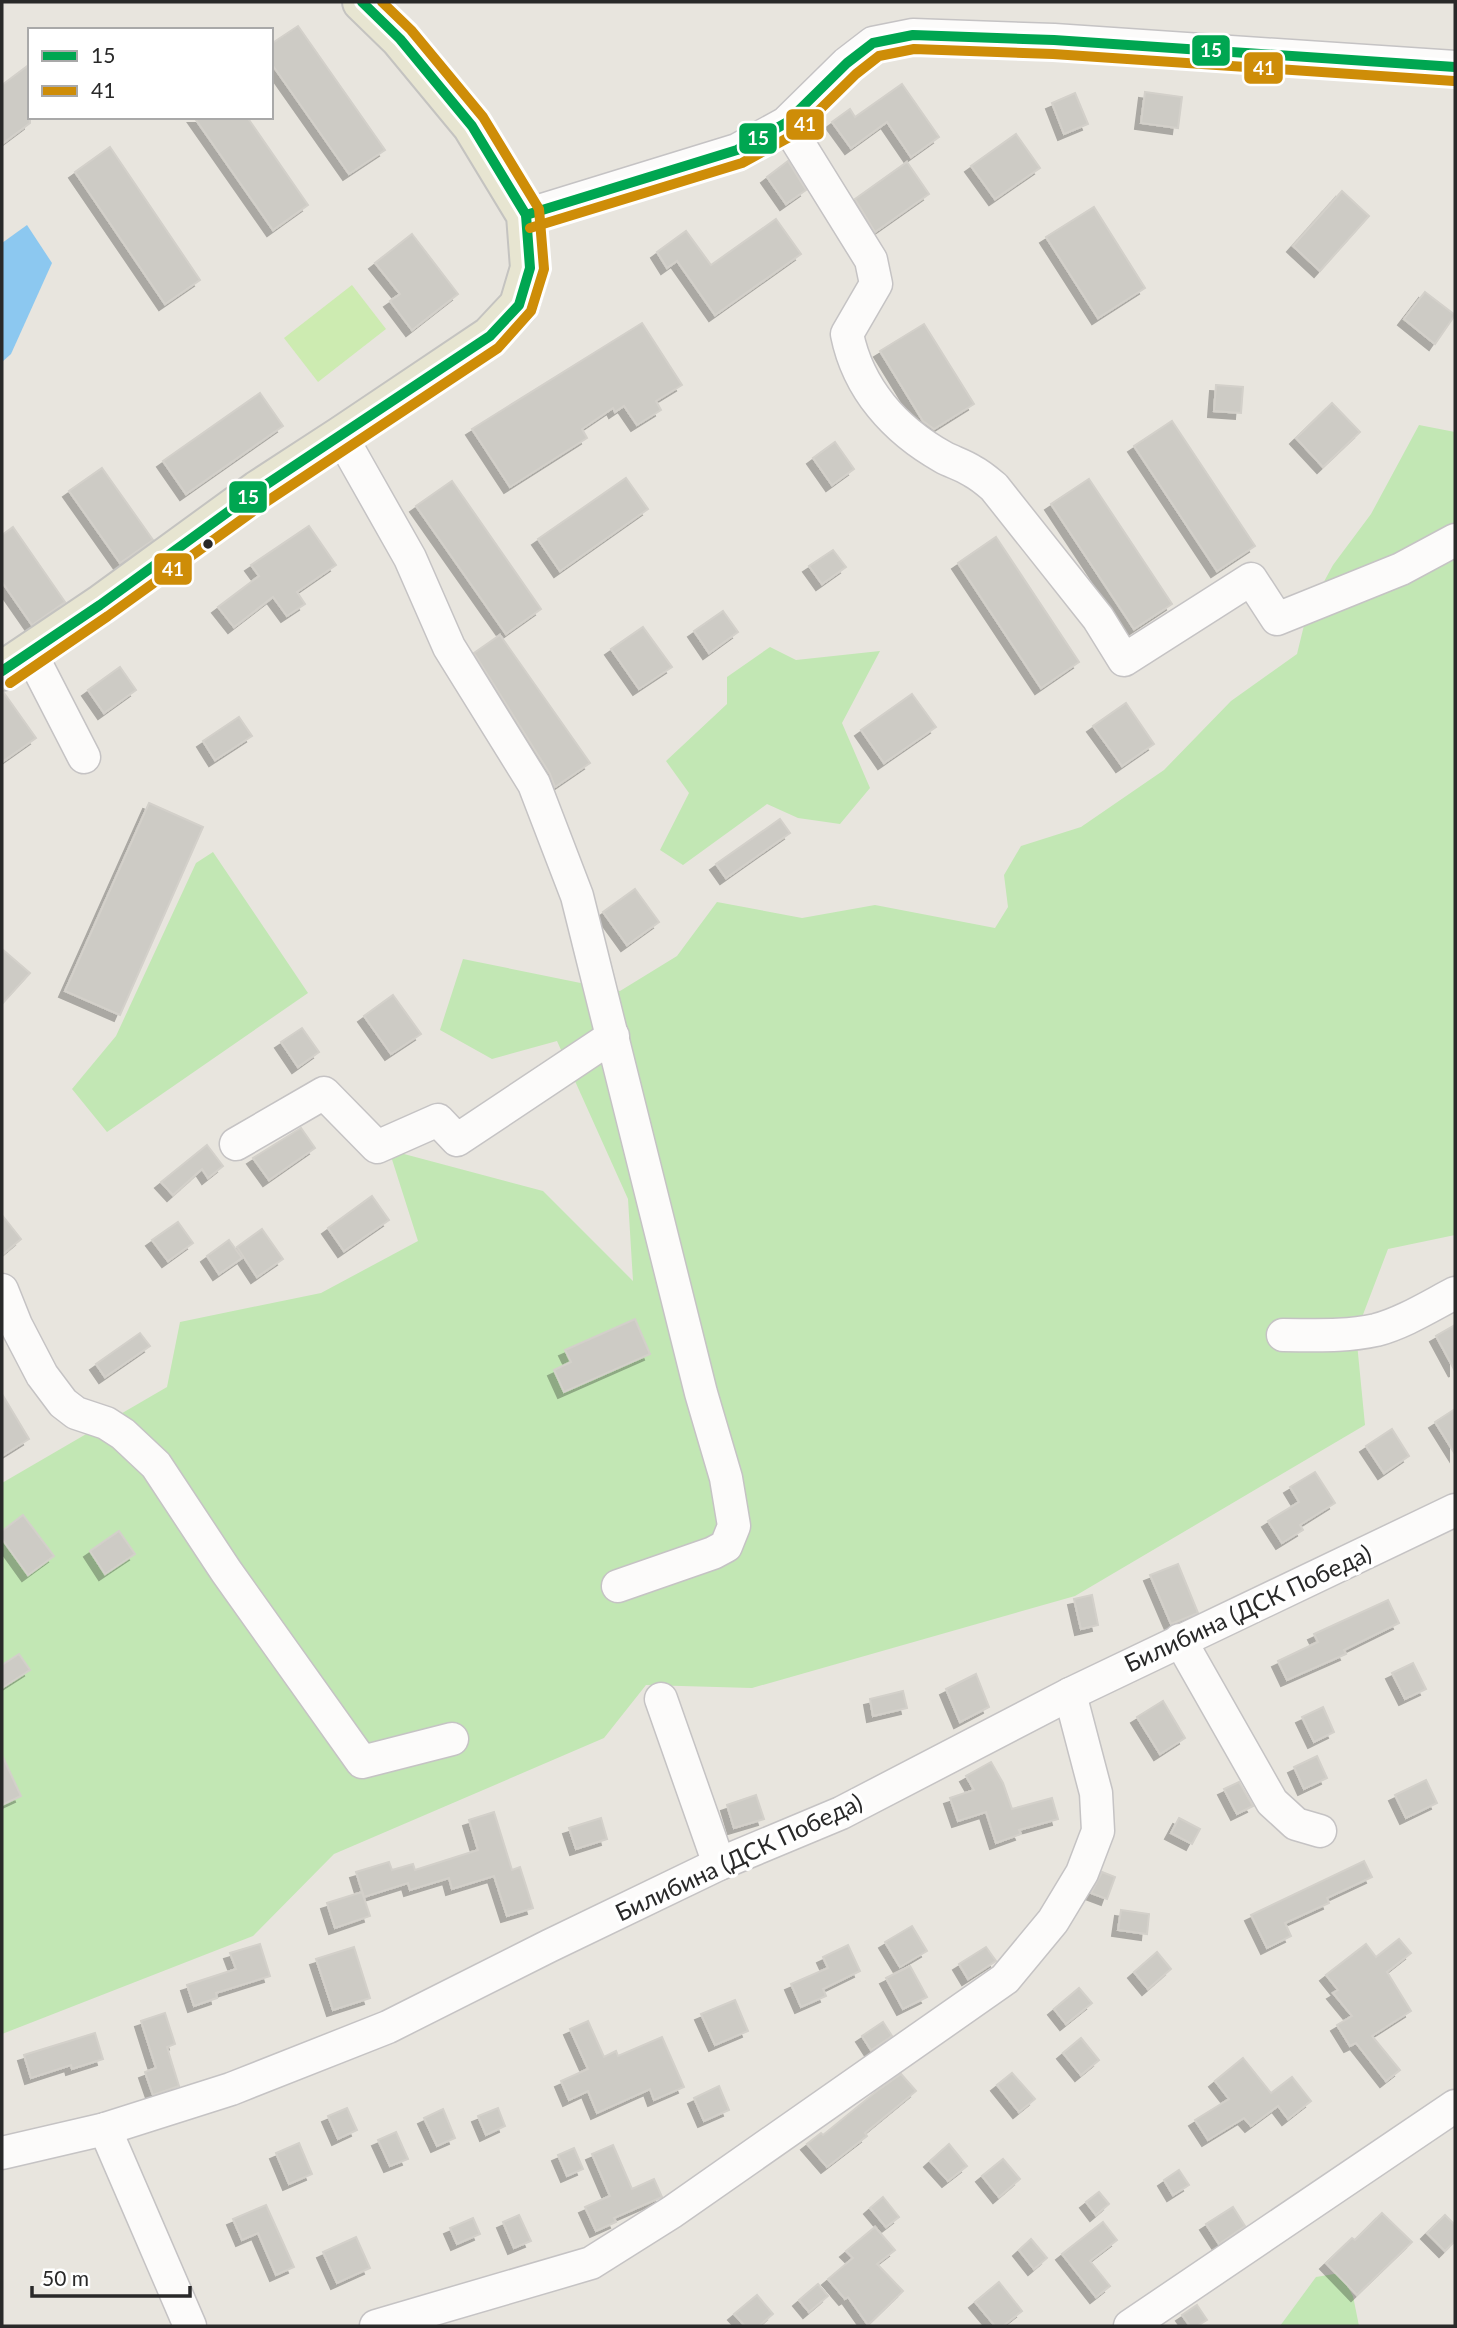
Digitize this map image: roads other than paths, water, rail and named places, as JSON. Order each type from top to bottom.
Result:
[{"type":"main road","points":[[16,662],[100,605],[258,490],[490,336],[519,305],[530,268],[526,215],[472,126],[400,39],[362,2]]},
{"type":"street","points":[[526,215],[737,150],[786,123],[847,63],[873,43],[913,35],[1054,40],[1455,67]]},
{"type":"street","points":[[786,123],[871,260],[876,284],[847,334],[852,357],[880,408],[907,433],[994,487],[1098,618],[1124,660],[1251,579],[1277,619],[1401,569],[1455,540]]},
{"type":"street","points":[[341,436],[410,558],[449,647],[534,784],[577,896],[701,1393],[726,1478],[734,1526],[726,1546],[618,1586]]},
{"type":"street","points":[[16,662],[84,757]]},
{"type":"street","points":[[236,1144],[324,1093],[377,1147],[439,1120],[457,1140],[613,1036]]},
{"type":"street","points":[[2,1290],[16,1325],[42,1375],[63,1403],[76,1413],[106,1423],[123,1434],[156,1465],[226,1571],[362,1762],[452,1739]]},
{"type":"street","points":[[1283,1335],[1336,1336],[1377,1329],[1455,1293]]},
{"type":"street","name":"Билибина (ДСК Победа)","points":[[2,2153],[105,2129],[231,2089],[388,2027],[719,1864],[841,1813],[1070,1694],[1455,1510]]},
{"type":"street","points":[[1180,1640],[1272,1802],[1296,1824],[1320,1831]]},
{"type":"street","points":[[376,2326],[591,2263],[672,2212],[1005,1979],[1053,1921],[1082,1873],[1098,1831],[1096,1793],[1070,1694]]},
{"type":"street","points":[[662,1699],[719,1864]]},
{"type":"street","points":[[1130,2326],[1455,2106]]},
{"type":"street","points":[[105,2129],[190,2326]]},
{"type":"water","points":[[27,225],[52,263],[11,354],[2,362],[2,243]]}]
